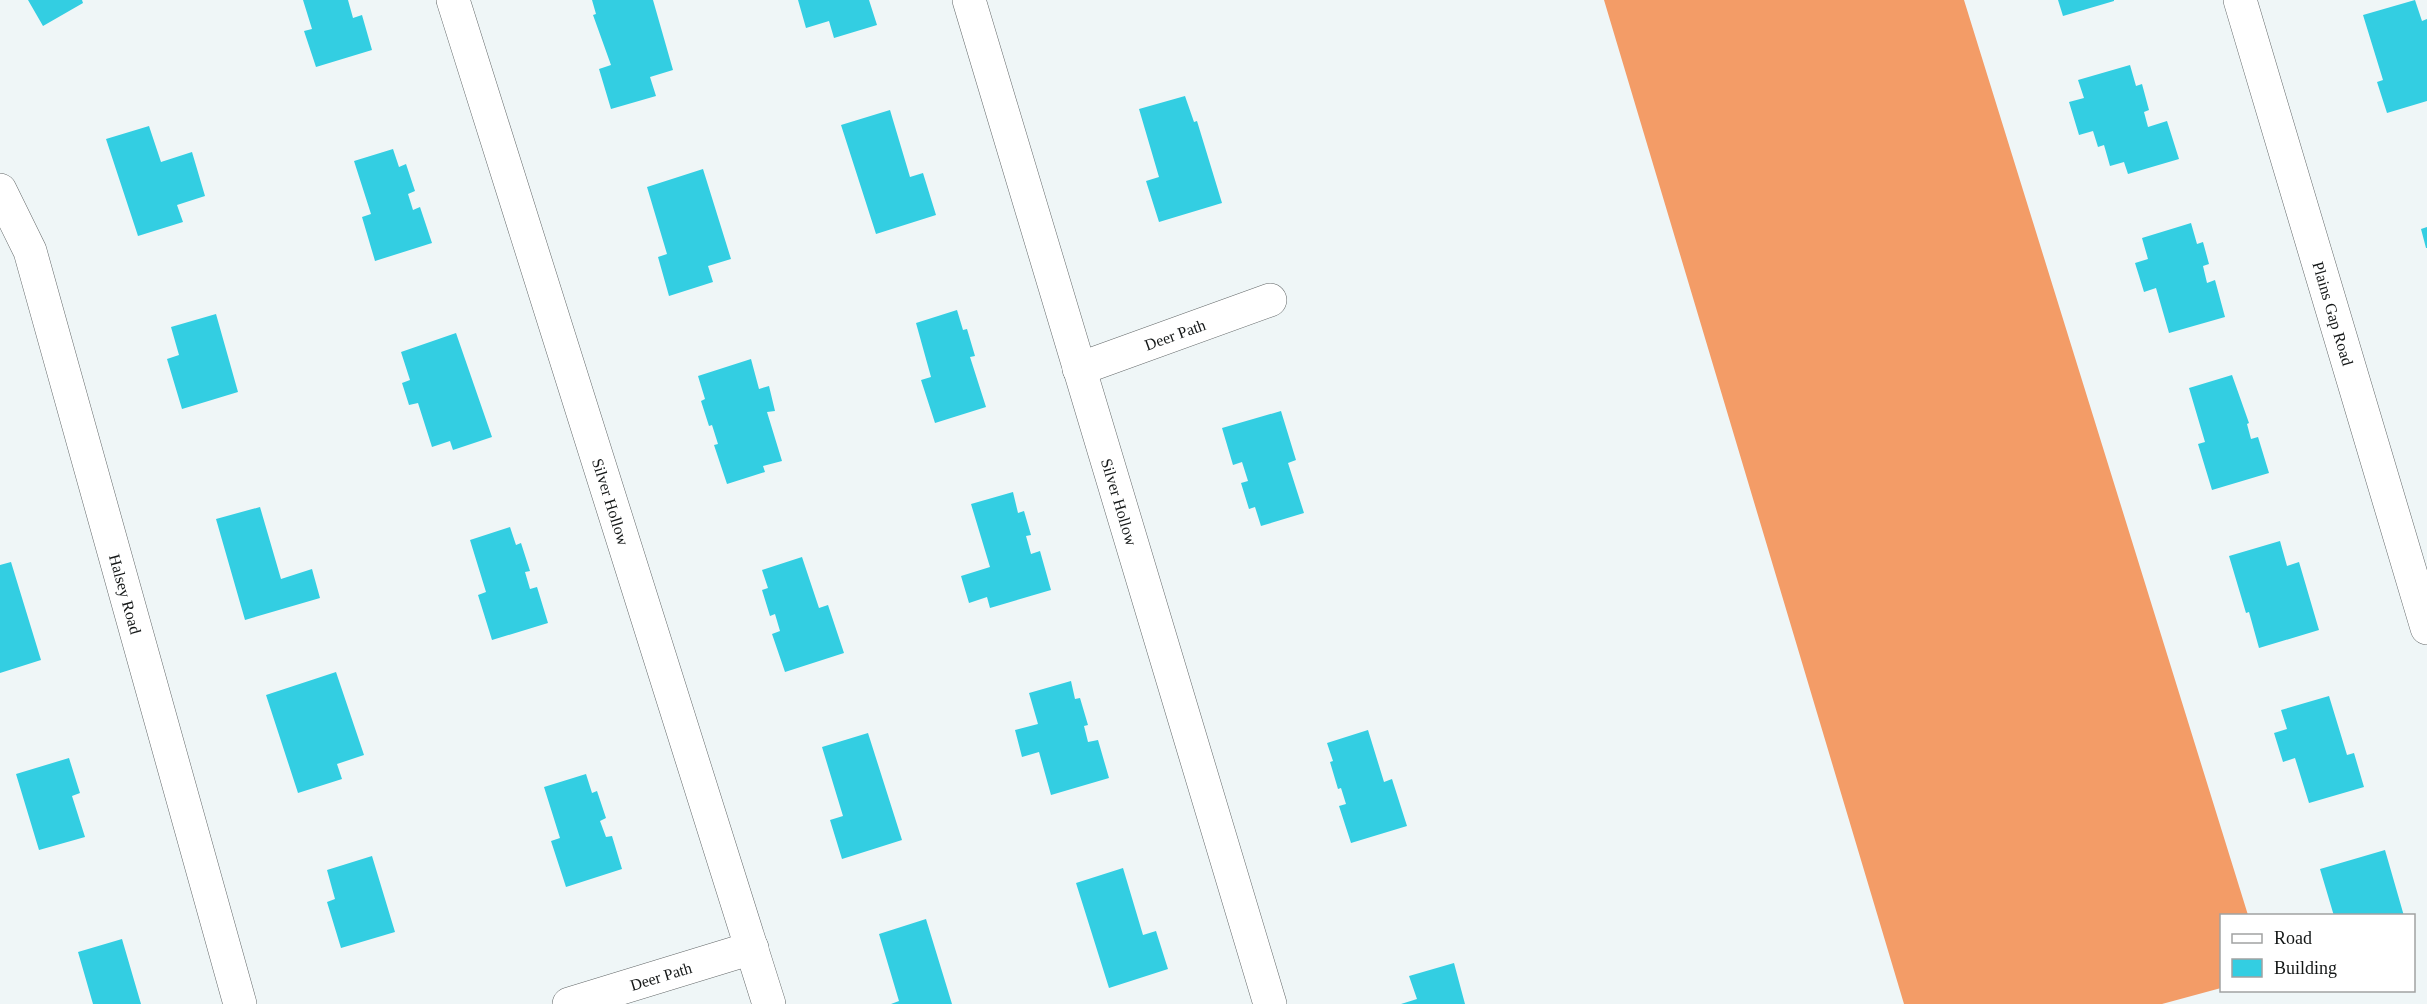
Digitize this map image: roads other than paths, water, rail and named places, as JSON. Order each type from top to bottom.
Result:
[{"type":"street","name":"Silver Hollow","points":[[453,0],[769,1004]]},
{"type":"street","name":"Silver Hollow","points":[[969,0],[1270,1004]]},
{"type":"street","name":"Plains Gap Road","points":[[2240,0],[2427,628]]},
{"type":"street","name":"Halsey Road","points":[[0,190],[30,251],[240,1004]]},
{"type":"street","name":"Deer Path","points":[[1079,369],[1270,300]]},
{"type":"street","name":"Deer Path","points":[[569,1004],[752,948]]}]
